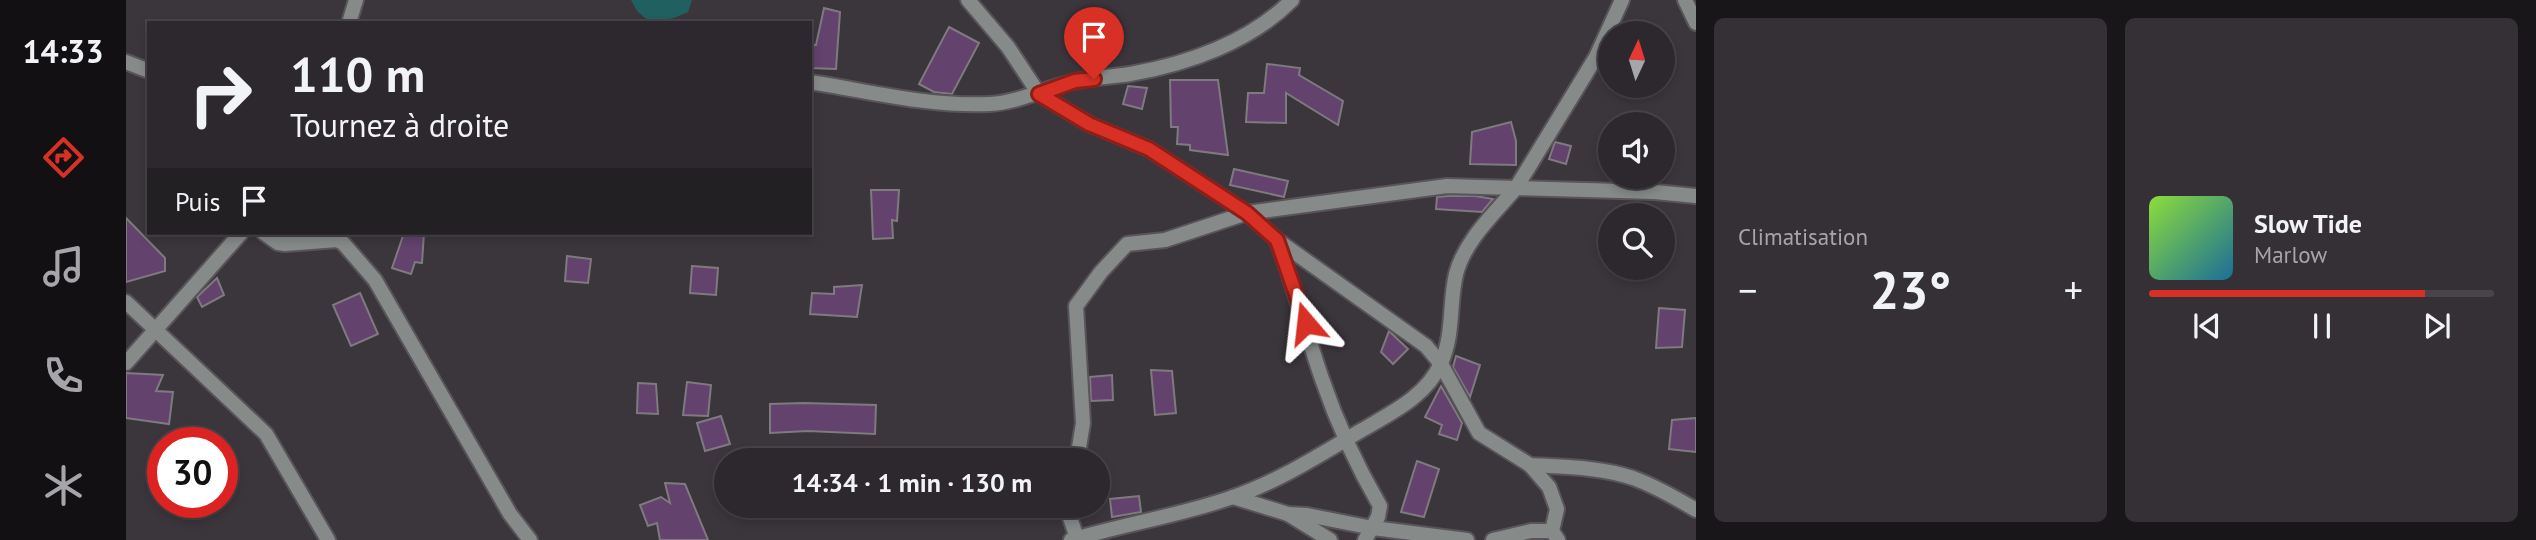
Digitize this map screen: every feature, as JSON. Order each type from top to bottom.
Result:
[{"type":"street","points":[[350,21],[356,0]]},
{"type":"street","points":[[968,0],[1008,47],[1039,94],[1089,124],[1149,149],[1247,213],[1277,240],[1426,346],[1441,364],[1479,433],[1530,464],[1549,487],[1554,499],[1557,509],[1555,535],[1531,531],[1493,540]]},
{"type":"street","points":[[812,82],[891,97],[958,103],[989,104],[1013,101],[1075,81],[1131,74],[1221,48],[1275,18],[1292,0]]},
{"type":"street","points":[[1069,518],[1074,539],[1202,508],[1233,497],[1294,471],[1404,405],[1425,387],[1441,364],[1448,339],[1456,274],[1469,245],[1516,188],[1596,57],[1622,0]]},
{"type":"street","points":[[1685,0],[1696,23]]},
{"type":"street","points":[[126,62],[147,70]]},
{"type":"street","points":[[1079,448],[1083,423],[1076,313],[1079,300],[1127,244],[1164,240],[1247,213],[1447,186],[1656,192],[1696,196]]},
{"type":"street","points":[[126,363],[239,235]]},
{"type":"street","points":[[267,235],[278,243],[285,244],[329,240],[343,243],[386,297],[510,514],[530,540]]},
{"type":"street","points":[[1277,240],[1322,379],[1380,506],[1369,534]]},
{"type":"street","points":[[126,302],[266,434],[328,540]]},
{"type":"street","points":[[1530,464],[1593,469],[1632,478],[1674,496],[1696,510]]},
{"type":"street","points":[[1233,497],[1369,534],[1467,540]]},
{"type":"street","points":[[1288,514],[1330,540]]},
{"type":"water","points":[[631,0],[692,0],[688,12],[660,21],[649,21],[637,11]]},
{"type":"building","points":[[824,8],[840,12],[836,69],[812,68],[812,45],[816,45]]},
{"type":"building","points":[[949,27],[979,43],[952,94],[934,92],[919,84]]},
{"type":"building","points":[[1267,64],[1300,68],[1299,75],[1343,101],[1338,125],[1286,93],[1286,123],[1246,122],[1248,93],[1264,93]]},
{"type":"building","points":[[1170,80],[1218,80],[1228,155],[1190,150],[1190,145],[1177,144],[1178,127],[1171,127]]},
{"type":"building","points":[[1128,86],[1147,88],[1142,109],[1123,104]]},
{"type":"building","points":[[1511,122],[1516,141],[1516,165],[1470,164],[1472,132]]},
{"type":"building","points":[[1555,142],[1571,146],[1566,164],[1549,159]]},
{"type":"building","points":[[1234,169],[1288,181],[1284,197],[1230,185]]},
{"type":"building","points":[[871,190],[899,190],[897,221],[892,220],[893,238],[873,239]]},
{"type":"building","points":[[1437,197],[1493,199],[1482,212],[1436,209]]},
{"type":"building","points":[[126,218],[165,258],[165,271],[126,282]]},
{"type":"building","points":[[403,235],[424,235],[422,263],[415,262],[411,274],[392,268]]},
{"type":"building","points":[[567,256],[591,259],[588,283],[565,281]]},
{"type":"building","points":[[692,266],[718,268],[716,295],[690,293]]},
{"type":"building","points":[[217,278],[224,295],[202,307],[197,297]]},
{"type":"building","points":[[862,285],[857,317],[810,314],[812,293],[834,294],[834,287]]},
{"type":"building","points":[[360,293],[378,334],[351,346],[333,305]]},
{"type":"building","points":[[1659,308],[1685,310],[1682,347],[1656,348]]},
{"type":"building","points":[[1389,331],[1408,349],[1393,364],[1381,352]]},
{"type":"building","points":[[1456,356],[1480,365],[1470,397],[1453,367]]},
{"type":"building","points":[[1151,370],[1172,371],[1176,413],[1155,415]]},
{"type":"building","points":[[126,373],[163,375],[156,391],[173,392],[169,424],[126,418]]},
{"type":"building","points":[[1112,375],[1113,400],[1091,401],[1090,377]]},
{"type":"building","points":[[687,382],[711,385],[708,416],[683,415]]},
{"type":"building","points":[[638,383],[656,384],[658,414],[637,413]]},
{"type":"building","points":[[1441,386],[1462,423],[1457,440],[1439,434],[1442,425],[1425,417]]},
{"type":"building","points":[[770,404],[876,405],[875,434],[808,431],[770,433]]},
{"type":"building","points":[[721,416],[730,444],[705,451],[697,423]]},
{"type":"building","points":[[1696,418],[1696,452],[1669,449],[1672,420]]},
{"type":"building","points":[[1417,461],[1439,469],[1424,517],[1401,512]]},
{"type":"building","points":[[665,483],[685,484],[708,540],[660,540],[657,523],[648,526],[640,505],[661,497],[670,503]]},
{"type":"building","points":[[1139,496],[1141,512],[1112,517],[1110,499]]},
{"type":"route","points":[[1094,79],[1075,81],[1039,94],[1089,124],[1149,149],[1247,213],[1277,240],[1306,323]]}]
